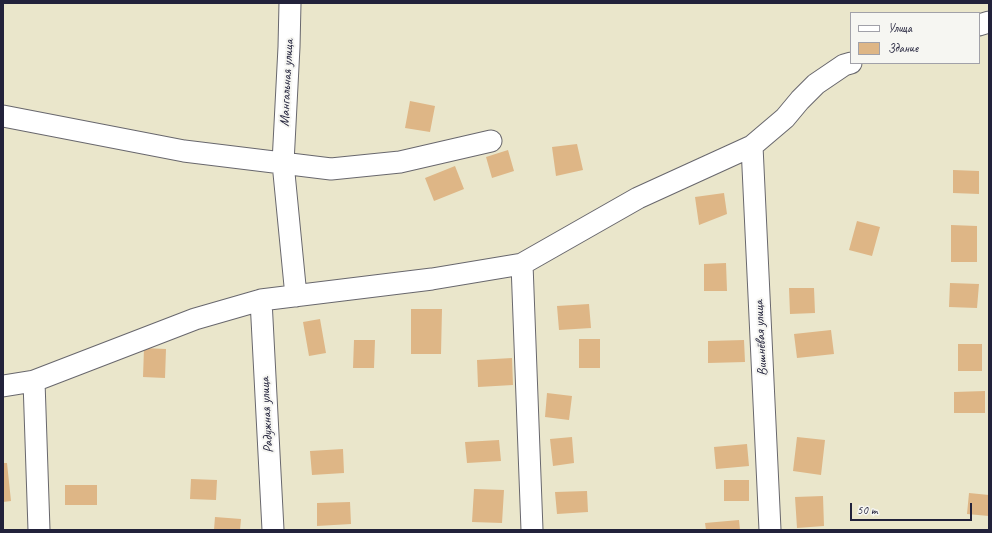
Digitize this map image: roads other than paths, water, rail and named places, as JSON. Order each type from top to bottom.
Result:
[{"type":"street","name":"Мангальная улица","points":[[290,3],[283,163],[296,296]]},
{"type":"street","points":[[3,386],[34,381],[194,319],[261,300],[432,279],[522,264],[638,198],[752,146],[785,118],[816,84],[844,65],[850,63]]},
{"type":"street","points":[[3,116],[184,151],[332,169],[400,162],[492,141]]},
{"type":"street","name":"Вишнёвая улица","points":[[752,146],[770,530]]},
{"type":"street","points":[[522,264],[532,530]]},
{"type":"street","name":"Радужная улица","points":[[261,300],[274,530]]},
{"type":"street","points":[[34,381],[39,530]]}]
